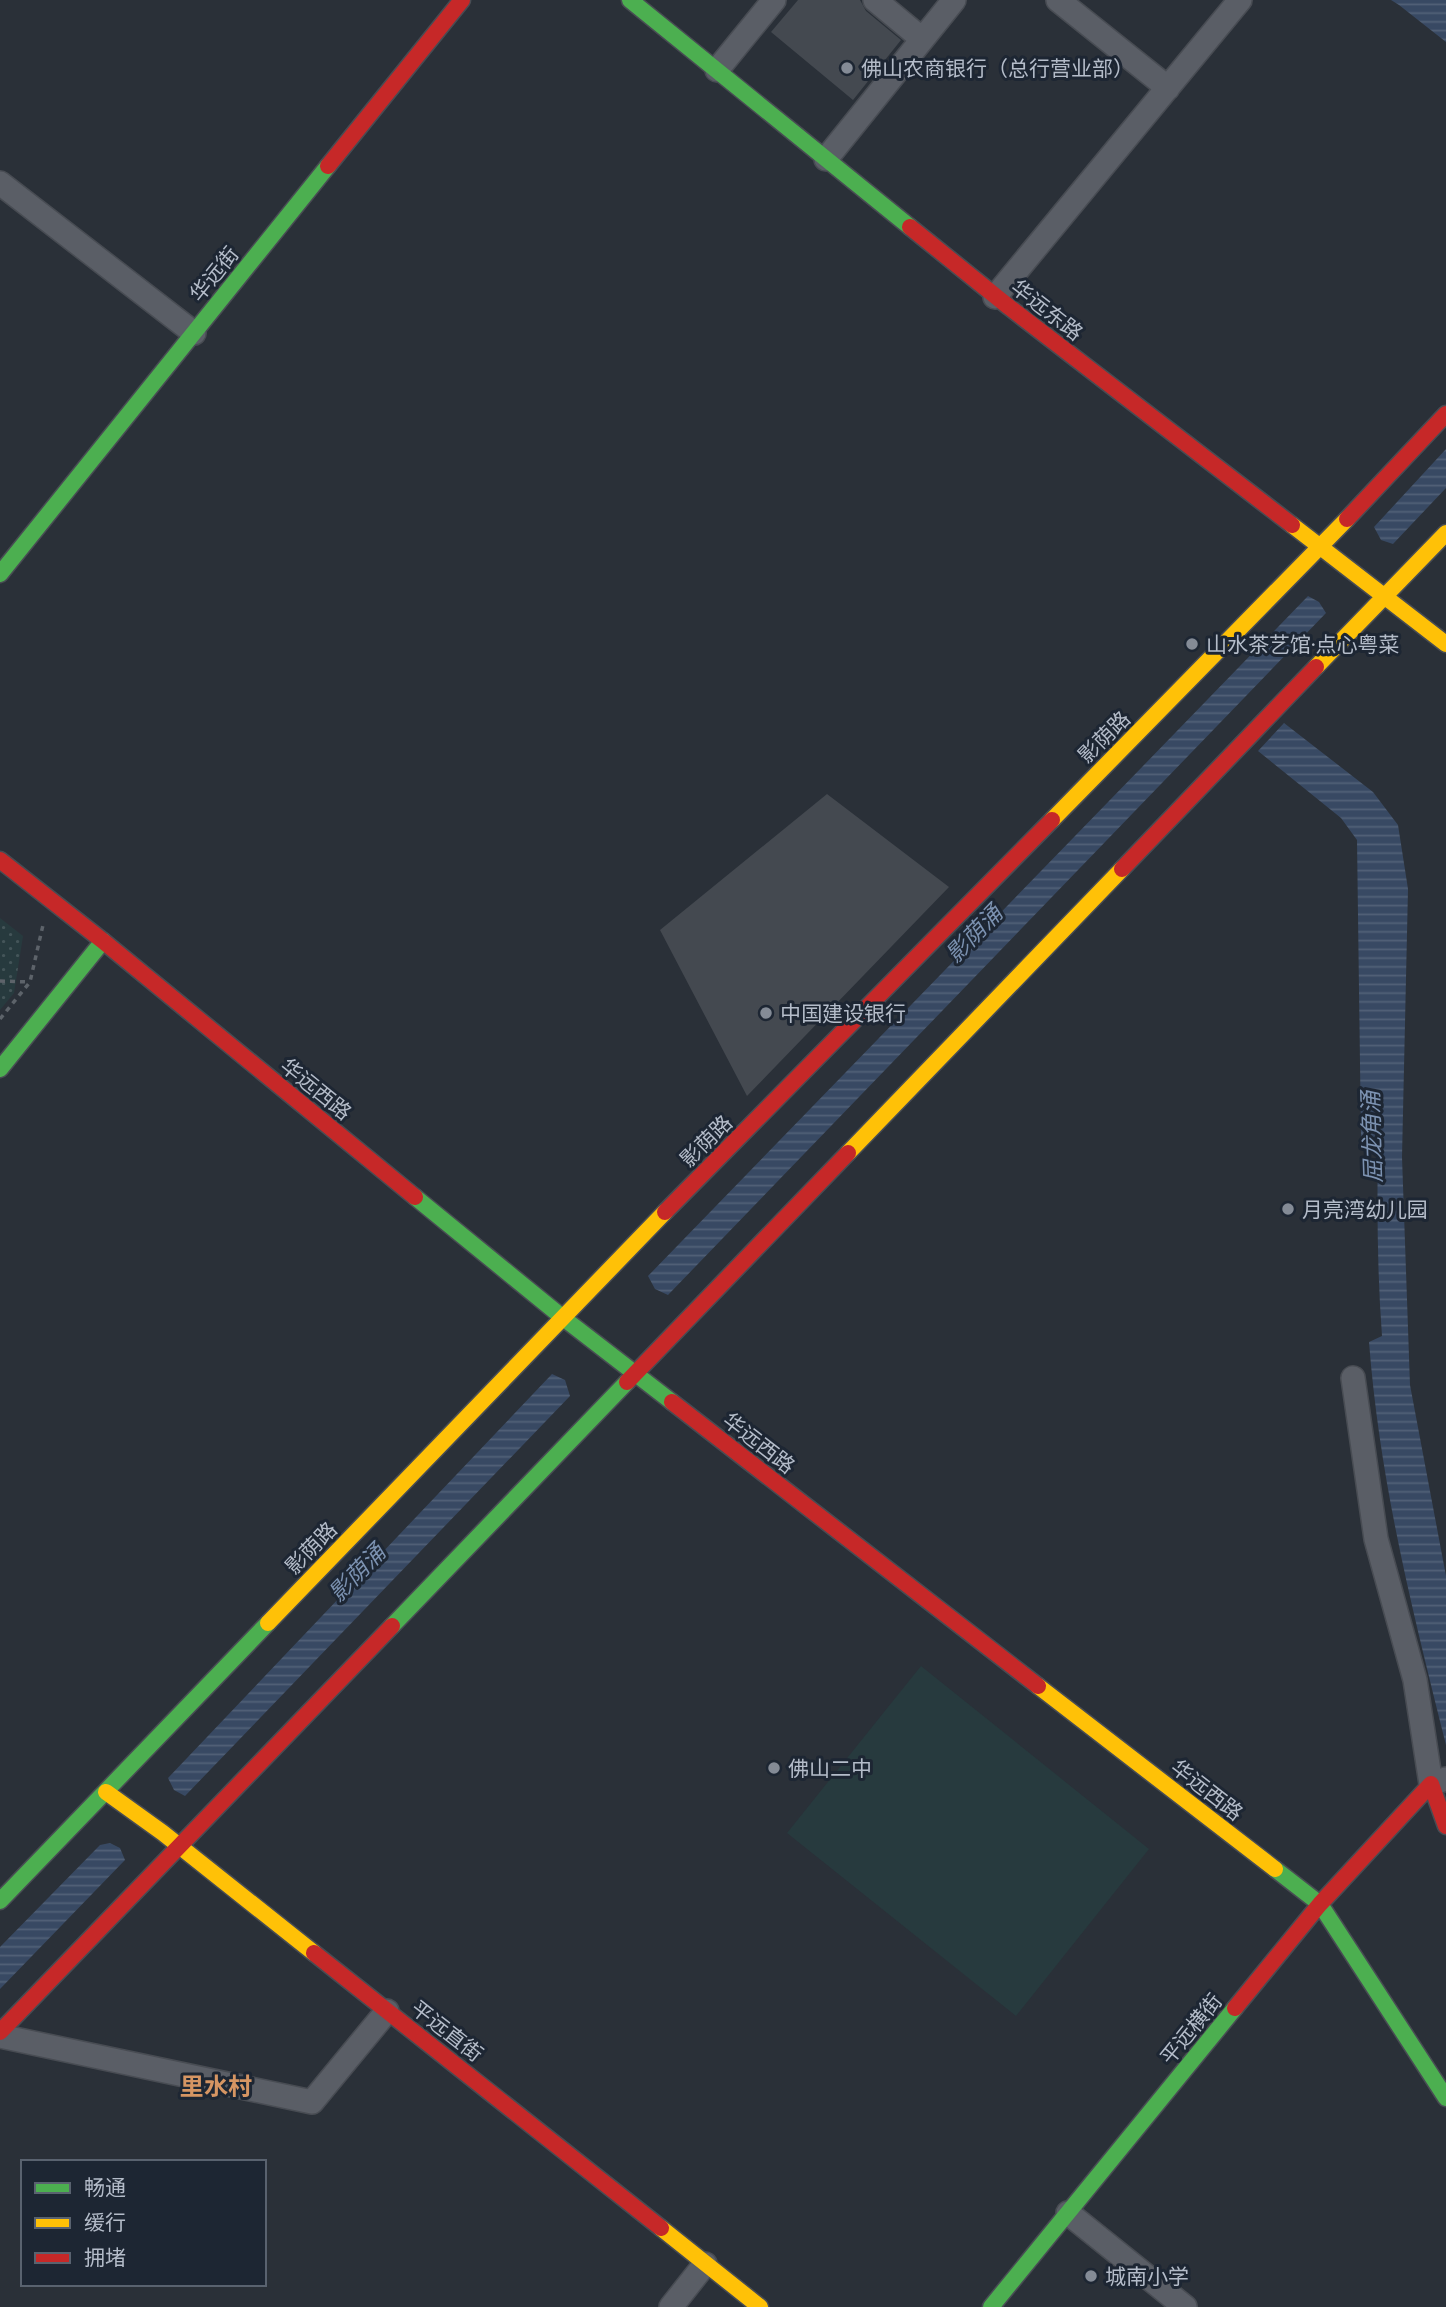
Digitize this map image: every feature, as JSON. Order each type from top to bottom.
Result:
[{"type":"street","name":"华远街","points":[[0,574],[461,0]]},
{"type":"street","name":"华远东路","points":[[630,0],[995,297],[1446,644]]},
{"type":"street","points":[[717,71],[774,0]]},
{"type":"street","points":[[875,0],[922,39]]},
{"type":"street","points":[[826,159],[954,0]]},
{"type":"street","points":[[1058,0],[1168,88]]},
{"type":"street","points":[[995,297],[1240,0]]},
{"type":"street","points":[[0,183],[194,333]]},
{"type":"street","name":"影荫路","points":[[0,1901],[113,1796],[562,1317],[1322,546],[1446,414]]},
{"type":"street","points":[[0,2034],[1446,533]]},
{"type":"street","name":"华远西路","points":[[0,860],[103,941],[562,1317],[1320,1904],[1446,2098]]},
{"type":"street","points":[[0,1069],[103,941]]},
{"type":"street","points":[[1353,1378],[1376,1539],[1415,1680],[1446,1826]]},
{"type":"street","name":"平远横街","points":[[991,2307],[1320,1904],[1438,1781]]},
{"type":"street","name":"平远直街","points":[[113,1796],[760,2307]]},
{"type":"street","points":[[0,2034],[312,2102],[387,2011]]},
{"type":"street","points":[[1068,2213],[1185,2307]]},
{"type":"street","points":[[671,2307],[705,2264]]},
{"type":"path","points":[[0,1019],[30,982],[43,929]]},
{"type":"path","points":[[0,981],[30,982]]},
{"type":"green space","points":[[0,918],[23,936],[14,993],[0,1010]]},
{"type":"green space","points":[[921,1666],[1149,1849],[1016,2016],[787,1833]]},
{"type":"water","points":[[1391,0],[1446,0],[1446,42],[1399,5]]},
{"type":"water","points":[[1446,449],[1446,488],[1393,544],[1381,540],[1374,527]]},
{"type":"water","points":[[1308,596],[1319,602],[1326,613],[668,1295],[655,1289],[648,1276]]},
{"type":"water","name":"屈龙角涌","points":[[1284,723],[1373,792],[1398,825],[1408,889],[1402,1157],[1410,1385],[1446,1576],[1446,1745],[1399,1545],[1374,1394],[1369,1342],[1382,1336],[1378,1138],[1361,1138],[1357,840],[1341,818],[1258,751]]},
{"type":"water","points":[[552,1374],[565,1380],[570,1396],[185,1796],[174,1790],[168,1778]]},
{"type":"water","points":[[110,1843],[120,1848],[125,1860],[0,1989],[0,1947],[100,1845]]},
{"type":"building","name":"佛山农商银行（总行营业部）","points":[[798,0],[860,0],[866,11],[901,40],[853,100],[771,32]]},
{"type":"building","name":"中国建设银行","points":[[827,794],[949,887],[747,1096],[660,930]]},
{"type":"traffic: fast","points":[[630,0],[910,227]]},
{"type":"traffic: fast","points":[[0,574],[328,166]]},
{"type":"traffic: fast","points":[[0,1069],[103,941]]},
{"type":"traffic: fast","points":[[415,1197],[562,1317],[672,1402]]},
{"type":"traffic: fast","points":[[392,1626],[627,1382]]},
{"type":"traffic: fast","points":[[0,1901],[268,1623]]},
{"type":"traffic: fast","points":[[1275,1869],[1320,1904],[1446,2098]]},
{"type":"traffic: fast","points":[[991,2307],[1235,2008]]},
{"type":"traffic: slow","points":[[1052,820],[1347,519]]},
{"type":"traffic: slow","points":[[1292,525],[1446,644]]},
{"type":"traffic: slow","points":[[1316,667],[1446,533]]},
{"type":"traffic: slow","points":[[848,1153],[1122,869]]},
{"type":"traffic: slow","points":[[268,1623],[665,1212]]},
{"type":"traffic: slow","points":[[1038,1686],[1275,1869]]},
{"type":"traffic: slow","points":[[106,1792],[163,1833],[314,1953]]},
{"type":"traffic: slow","points":[[661,2228],[760,2307]]},
{"type":"traffic: jam","points":[[328,166],[462,0]]},
{"type":"traffic: jam","points":[[910,227],[1009,307],[1292,525]]},
{"type":"traffic: jam","points":[[1347,519],[1446,414]]},
{"type":"traffic: jam","points":[[1122,869],[1316,667]]},
{"type":"traffic: jam","points":[[665,1212],[1052,820]]},
{"type":"traffic: jam","points":[[0,860],[415,1197]]},
{"type":"traffic: jam","points":[[627,1382],[848,1153]]},
{"type":"traffic: jam","points":[[672,1402],[1038,1686]]},
{"type":"traffic: jam","points":[[0,2032],[392,1626]]},
{"type":"traffic: jam","points":[[1235,2008],[1320,1904],[1431,1784],[1446,1826]]},
{"type":"traffic: jam","points":[[314,1953],[661,2228]]},
{"type":"place","name":"佛山农商银行（总行营业部）","points":[[847,68]]},
{"type":"place","name":"山水茶艺馆·点心粤菜","points":[[1192,644]]},
{"type":"place","name":"中国建设银行","points":[[766,1013]]},
{"type":"place","name":"月亮湾幼儿园","points":[[1288,1209]]},
{"type":"place","name":"佛山二中","points":[[774,1768]]},
{"type":"place","name":"城南小学","points":[[1091,2276]]},
{"type":"district","name":"里水村","points":[[216,2086]]},
{"type":"water label","name":"影荫涌","points":[[974,934]]},
{"type":"water label","name":"影荫涌","points":[[357,1573]]}]
